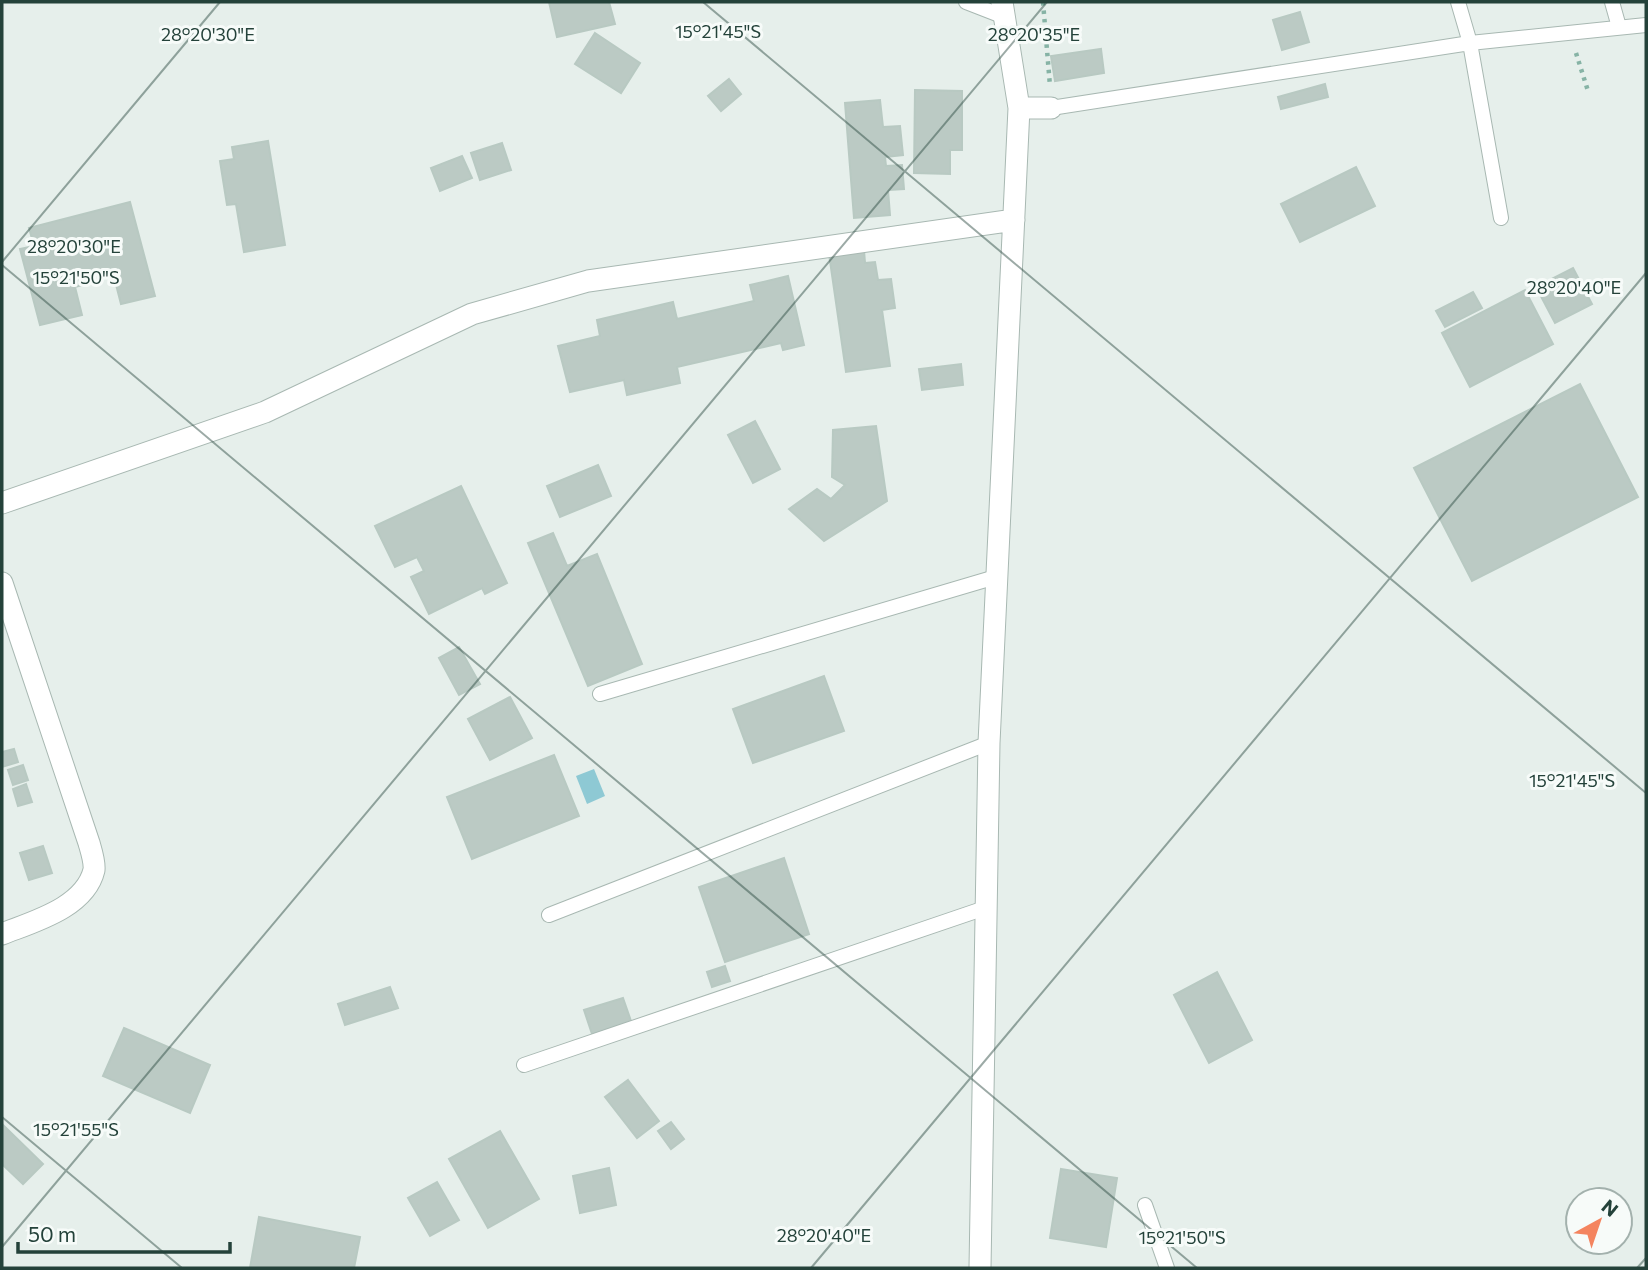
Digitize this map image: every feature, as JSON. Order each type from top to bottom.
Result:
[{"type":"street","points":[[980,1268],[989,743],[999,576],[1018,108],[1002,9]]},
{"type":"street","points":[[1018,108],[1051,108]]},
{"type":"street","points":[[2,503],[265,412],[472,314],[587,281],[1014,220]]},
{"type":"street","points":[[2,583],[89,843],[94,869],[84,889],[57,912],[2,934]]},
{"type":"lane","points":[[966,2],[1002,9]]},
{"type":"lane","points":[[1458,2],[1471,43],[1501,218]]},
{"type":"lane","points":[[1612,2],[1619,27]]},
{"type":"lane","points":[[1051,108],[1471,43],[1646,24]]},
{"type":"lane","points":[[600,694],[999,576]]},
{"type":"lane","points":[[549,915],[989,743]]},
{"type":"lane","points":[[524,1065],[988,907]]},
{"type":"lane","points":[[1145,1205],[1167,1268]]},
{"type":"path","points":[[1043,2],[1051,108]]},
{"type":"path","points":[[1569,32],[1588,91]]},
{"type":"water","points":[[594,769],[605,796],[587,804],[576,776]]},
{"type":"building","points":[[549,2],[609,2],[615,24],[557,37]]},
{"type":"building","points":[[1300,12],[1309,42],[1282,50],[1273,20]]},
{"type":"building","points":[[595,33],[640,63],[621,93],[575,64]]},
{"type":"building","points":[[1101,49],[1104,73],[1055,81],[1051,56]]},
{"type":"building","points":[[729,79],[741,94],[721,111],[708,96]]},
{"type":"building","points":[[1325,84],[1328,97],[1281,109],[1278,97]]},
{"type":"building","points":[[915,90],[962,91],[962,150],[950,150],[950,174],[914,173]]},
{"type":"building","points":[[880,100],[883,127],[900,126],[903,155],[885,157],[886,166],[902,165],[904,189],[888,190],[890,215],[854,218],[845,103]]},
{"type":"building","points":[[268,141],[285,245],[244,252],[236,204],[227,205],[220,161],[234,159],[232,147]]},
{"type":"building","points":[[502,143],[511,170],[480,180],[471,153]]},
{"type":"building","points":[[462,156],[472,178],[440,191],[431,168]]},
{"type":"building","points":[[1356,167],[1375,206],[1300,242],[1281,204]]},
{"type":"building","points":[[130,202],[155,296],[121,304],[112,269],[80,277],[82,285],[75,287],[82,315],[40,325],[20,249],[34,246],[29,228]]},
{"type":"building","points":[[864,250],[865,263],[875,262],[878,280],[891,279],[895,308],[882,310],[890,366],[846,372],[829,254]]},
{"type":"building","points":[[1573,268],[1592,304],[1555,323],[1536,287]]},
{"type":"building","points":[[788,276],[804,345],[783,350],[781,343],[677,367],[680,383],[627,395],[624,380],[570,392],[558,346],[600,336],[597,320],[673,302],[677,319],[754,301],[750,285]]},
{"type":"building","points":[[1525,290],[1553,344],[1470,387],[1442,333]]},
{"type":"building","points":[[1473,292],[1482,308],[1445,327],[1436,311]]},
{"type":"building","points":[[961,364],[963,385],[922,390],[919,369]]},
{"type":"building","points":[[1580,384],[1638,497],[1472,581],[1414,468]]},
{"type":"building","points":[[755,421],[780,469],[753,483],[728,435]]},
{"type":"building","points":[[876,426],[887,501],[824,541],[789,509],[817,489],[831,499],[845,485],[832,477],[833,430]]},
{"type":"building","points":[[598,465],[611,496],[560,517],[547,486]]},
{"type":"building","points":[[461,486],[507,583],[485,594],[482,588],[429,614],[411,577],[424,571],[417,557],[395,567],[375,526]]},
{"type":"building","points":[[553,533],[567,566],[597,554],[642,664],[588,686],[528,543]]},
{"type":"building","points":[[459,647],[480,684],[459,695],[439,658]]},
{"type":"building","points":[[824,676],[844,731],[753,763],[733,709]]},
{"type":"building","points":[[510,697],[532,738],[490,760],[468,719]]},
{"type":"building","points":[[14,749],[18,762],[2,767],[2,752]]},
{"type":"building","points":[[554,755],[579,816],[472,859],[447,797]]},
{"type":"building","points":[[23,765],[28,780],[13,785],[8,770]]},
{"type":"building","points":[[26,784],[32,802],[18,806],[13,789]]},
{"type":"building","points":[[43,846],[52,873],[29,880],[20,853]]},
{"type":"building","points":[[784,858],[809,934],[725,962],[699,887]]},
{"type":"building","points":[[725,966],[730,981],[712,987],[707,972]]},
{"type":"building","points":[[1217,972],[1252,1040],[1209,1063],[1174,995]]},
{"type":"building","points":[[390,987],[398,1008],[345,1025],[338,1004]]},
{"type":"building","points":[[623,998],[631,1021],[592,1034],[584,1010]]},
{"type":"building","points":[[124,1028],[210,1065],[190,1113],[103,1076]]},
{"type":"building","points":[[628,1080],[659,1121],[637,1138],[605,1097]]},
{"type":"building","points":[[671,1122],[684,1139],[671,1149],[658,1131]]},
{"type":"building","points":[[2,1124],[43,1164],[23,1184],[2,1164]]},
{"type":"building","points":[[500,1131],[539,1199],[488,1228],[449,1159]]},
{"type":"building","points":[[609,1168],[616,1205],[580,1213],[573,1176]]},
{"type":"building","points":[[1061,1169],[1117,1178],[1106,1247],[1050,1238]]},
{"type":"building","points":[[437,1182],[459,1220],[430,1236],[408,1198]]},
{"type":"building","points":[[259,1217],[360,1237],[354,1268],[250,1268]]}]
